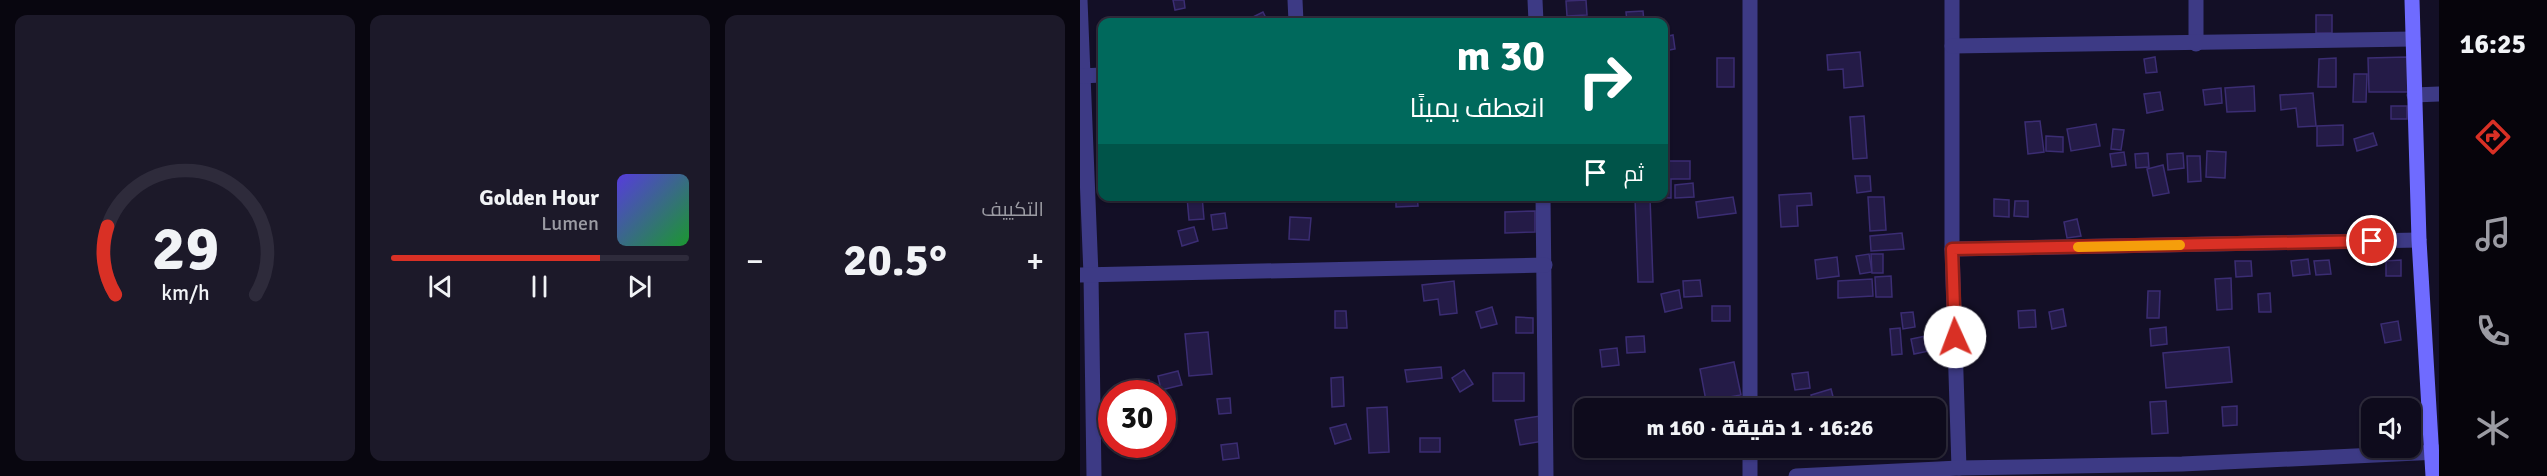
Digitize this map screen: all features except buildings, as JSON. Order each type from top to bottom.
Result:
[{"type":"street","points":[[1080,0],[1086,275],[1094,476]]},
{"type":"street","points":[[1295,0],[1296,18]]},
{"type":"street","points":[[1535,0],[1536,18]]},
{"type":"street","points":[[1750,0],[1750,398]]},
{"type":"street","points":[[1952,0],[1952,249],[1959,468]]},
{"type":"street","points":[[2196,0],[2196,44]]},
{"type":"street","points":[[2412,0],[2419,240],[2436,452],[2433,476]]},
{"type":"street","points":[[1952,46],[2413,39]]},
{"type":"street","points":[[1081,76],[1098,75]]},
{"type":"street","points":[[2414,95],[2439,94]]},
{"type":"street","points":[[1543,201],[1546,476]]},
{"type":"street","points":[[1952,249],[2419,240]]},
{"type":"street","points":[[1086,275],[1545,265]]},
{"type":"street","points":[[1796,476],[1959,468],[2038,471],[2436,452]]},
{"type":"street","points":[[1750,458],[1750,476]]},
{"type":"slow traffic","points":[[2078,247],[2180,245]]},
{"type":"route","points":[[1955,337],[1952,249],[2372,241]]}]
